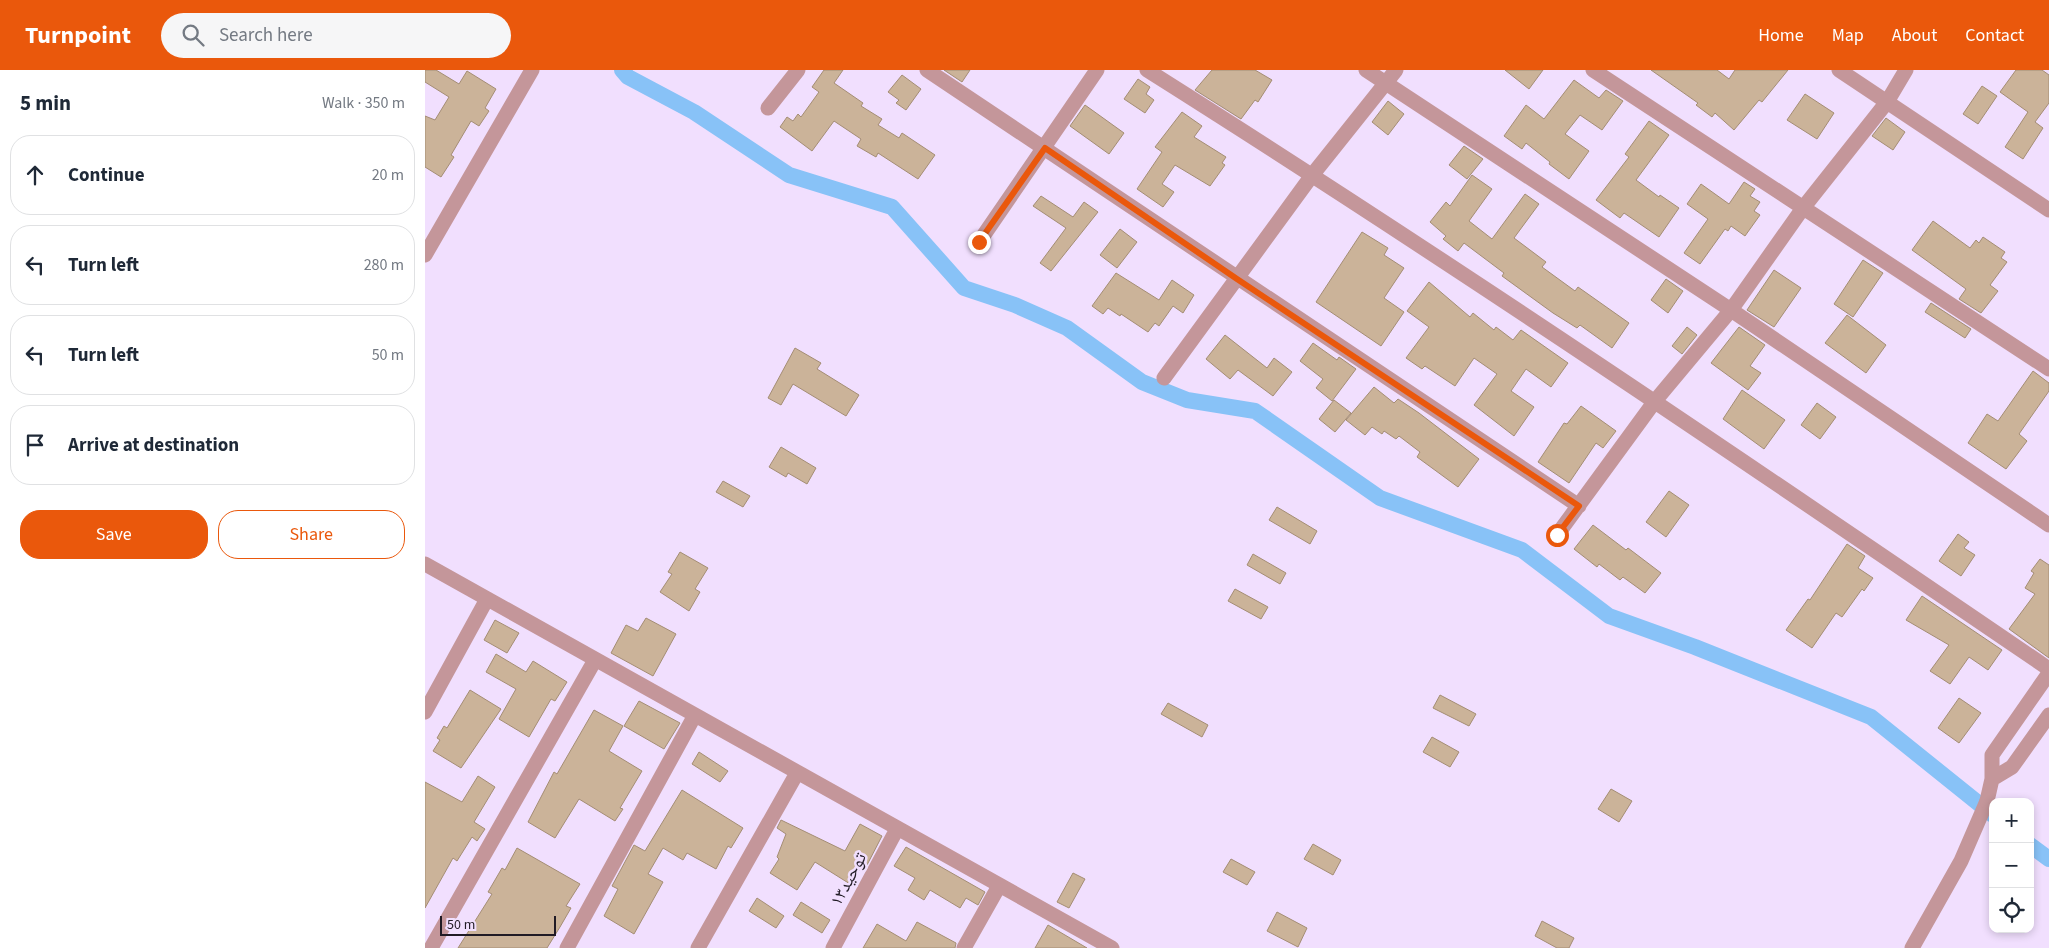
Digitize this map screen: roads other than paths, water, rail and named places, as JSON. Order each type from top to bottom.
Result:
[{"type":"street","points":[[425,255],[532,70]]},
{"type":"street","points":[[768,108],[798,70]]},
{"type":"street","points":[[927,70],[1579,506]]},
{"type":"street","points":[[979,242],[1097,70]]},
{"type":"street","points":[[1147,70],[1313,174],[1655,401],[2049,669]]},
{"type":"street","points":[[1366,70],[1731,310],[2049,525]]},
{"type":"street","points":[[1163,378],[1313,174],[1396,70]]},
{"type":"street","points":[[1593,70],[2049,369]]},
{"type":"street","points":[[1839,70],[2049,210]]},
{"type":"street","points":[[1557,535],[1655,401],[1731,310],[1803,208],[1887,102],[1907,70]]},
{"type":"street","points":[[425,564],[1106,947]]},
{"type":"street","points":[[425,712],[487,599]]},
{"type":"street","points":[[431,948],[595,660]]},
{"type":"street","points":[[1912,948],[1961,861],[1987,801],[1992,779],[1992,755],[2049,673]]},
{"type":"street","points":[[567,948],[695,715]]},
{"type":"street","points":[[1992,779],[2012,768],[2049,715]]},
{"type":"street","points":[[698,948],[797,773]]},
{"type":"street","name":"توحید۱۳","points":[[833,948],[897,829]]},
{"type":"street","points":[[964,948],[999,886]]},
{"type":"waterway","points":[[622,70],[628,77],[694,112],[789,175],[892,207],[964,288],[1015,305],[1067,328],[1142,382],[1187,400],[1255,411],[1380,498],[1522,550],[1609,616],[1695,647],[1871,717],[1989,812]]},
{"type":"waterway","points":[[2034,848],[2049,859]]}]
